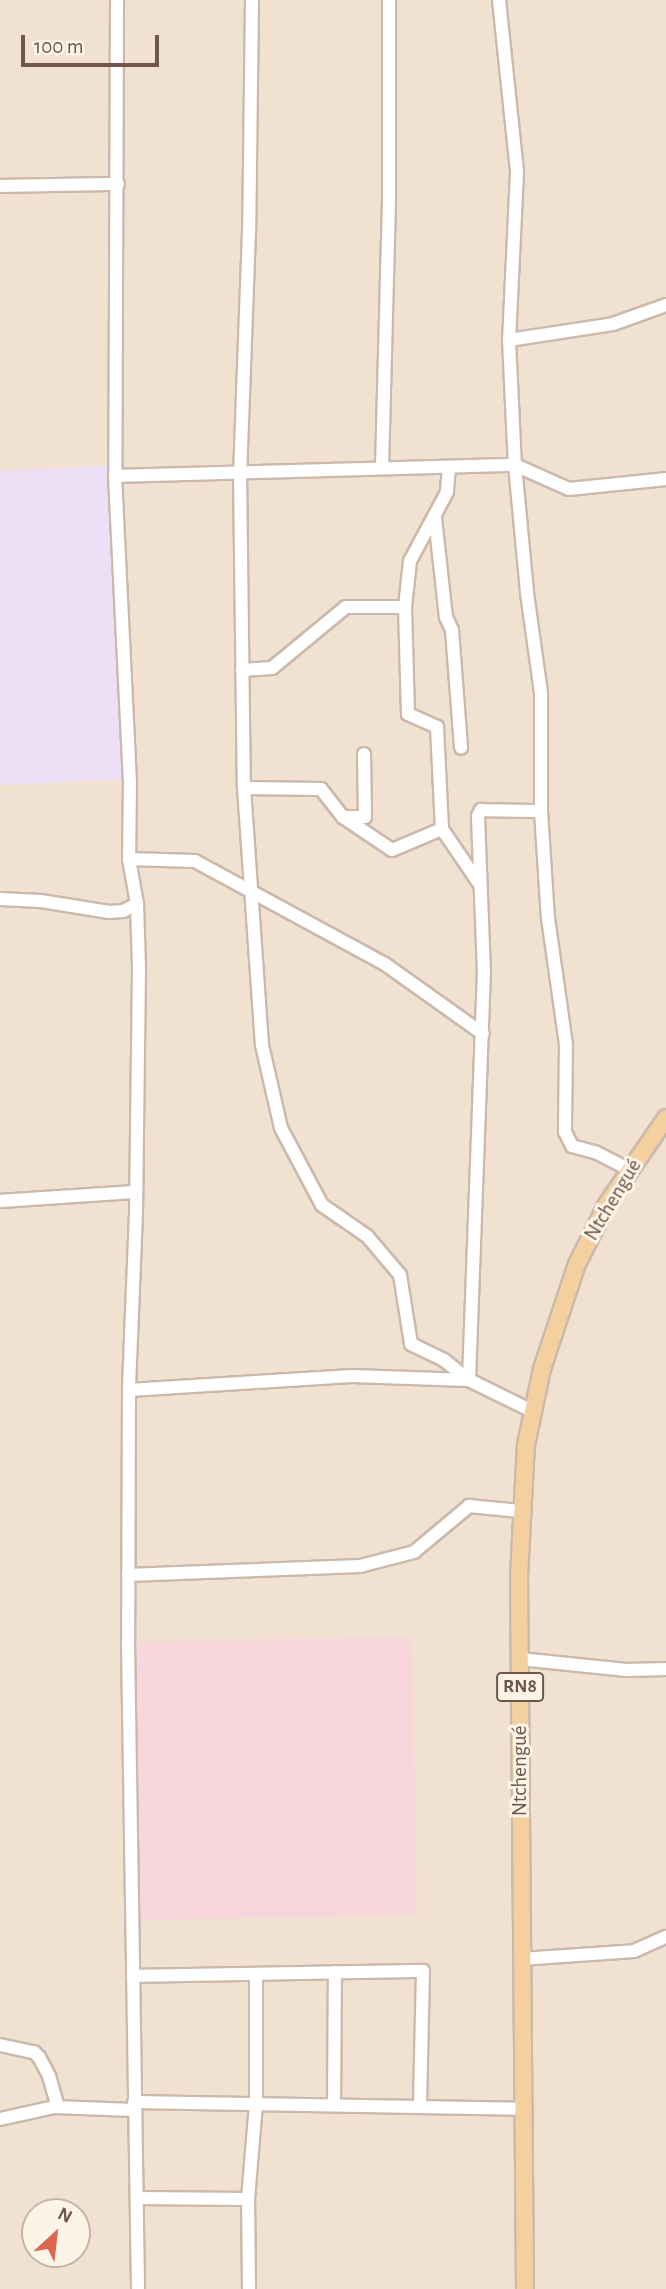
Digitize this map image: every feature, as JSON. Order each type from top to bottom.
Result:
[{"type":"main road","name":"Ntchengué","points":[[525,2289],[520,1511],[532,1411],[567,1289],[590,1236],[629,1169],[666,1118]]},
{"type":"street","points":[[117,0],[115,476],[130,782],[129,859],[137,904],[136,1192],[129,1390],[128,1575],[138,2289]]},
{"type":"street","points":[[251,0],[249,230],[240,472],[242,670],[244,788],[262,1045],[281,1128],[322,1205],[367,1236],[400,1275],[411,1344],[444,1360],[469,1380],[532,1411]]},
{"type":"street","points":[[382,468],[389,201],[389,0]]},
{"type":"street","points":[[499,0],[517,172],[509,341],[515,465],[527,593],[541,693],[541,811],[548,918],[566,1044],[565,1132],[572,1146],[595,1152],[629,1169]]},
{"type":"street","points":[[0,186],[118,184]]},
{"type":"street","points":[[509,341],[613,324],[666,305]]},
{"type":"street","points":[[115,476],[515,465],[569,489],[666,479]]},
{"type":"street","points":[[449,467],[447,492],[410,561],[405,607],[408,713],[437,727],[442,829],[480,885]]},
{"type":"street","points":[[435,518],[446,617],[452,630],[461,748]]},
{"type":"street","points":[[242,670],[272,668],[345,607],[405,607]]},
{"type":"street","points":[[343,817],[365,817],[364,754]]},
{"type":"street","points":[[244,788],[321,789],[343,817],[392,850],[442,829]]},
{"type":"street","points":[[469,1380],[484,973],[478,816],[481,810],[541,811]]},
{"type":"street","points":[[129,859],[195,861],[384,964],[483,1034]]},
{"type":"street","points":[[0,898],[41,901],[109,912],[123,911],[137,904]]},
{"type":"street","points":[[0,1201],[136,1192]]},
{"type":"street","points":[[129,1390],[352,1376],[469,1380]]},
{"type":"street","points":[[128,1575],[360,1566],[414,1552],[469,1506],[520,1511]]},
{"type":"street","points":[[520,1660],[626,1670],[666,1669]]},
{"type":"street","points":[[521,1959],[634,1951],[666,1937]]},
{"type":"street","points":[[133,1976],[423,1971],[420,2107]]},
{"type":"street","points":[[334,2105],[335,1972]]},
{"type":"street","points":[[249,2289],[248,2200],[256,2103],[256,1975]]},
{"type":"street","points":[[0,2045],[34,2052],[39,2057],[49,2076],[58,2107]]},
{"type":"street","points":[[0,2119],[58,2107],[256,2103],[523,2109]]},
{"type":"street","points":[[137,2198],[248,2200]]},
{"type":"shaded area","points":[[0,0],[666,0],[666,2289],[0,2289]]},
{"type":"shaded area","points":[[107,466],[126,779],[0,785],[0,471]]},
{"type":"shaded area","points":[[412,1637],[417,1915],[139,1920],[134,1642]]}]
